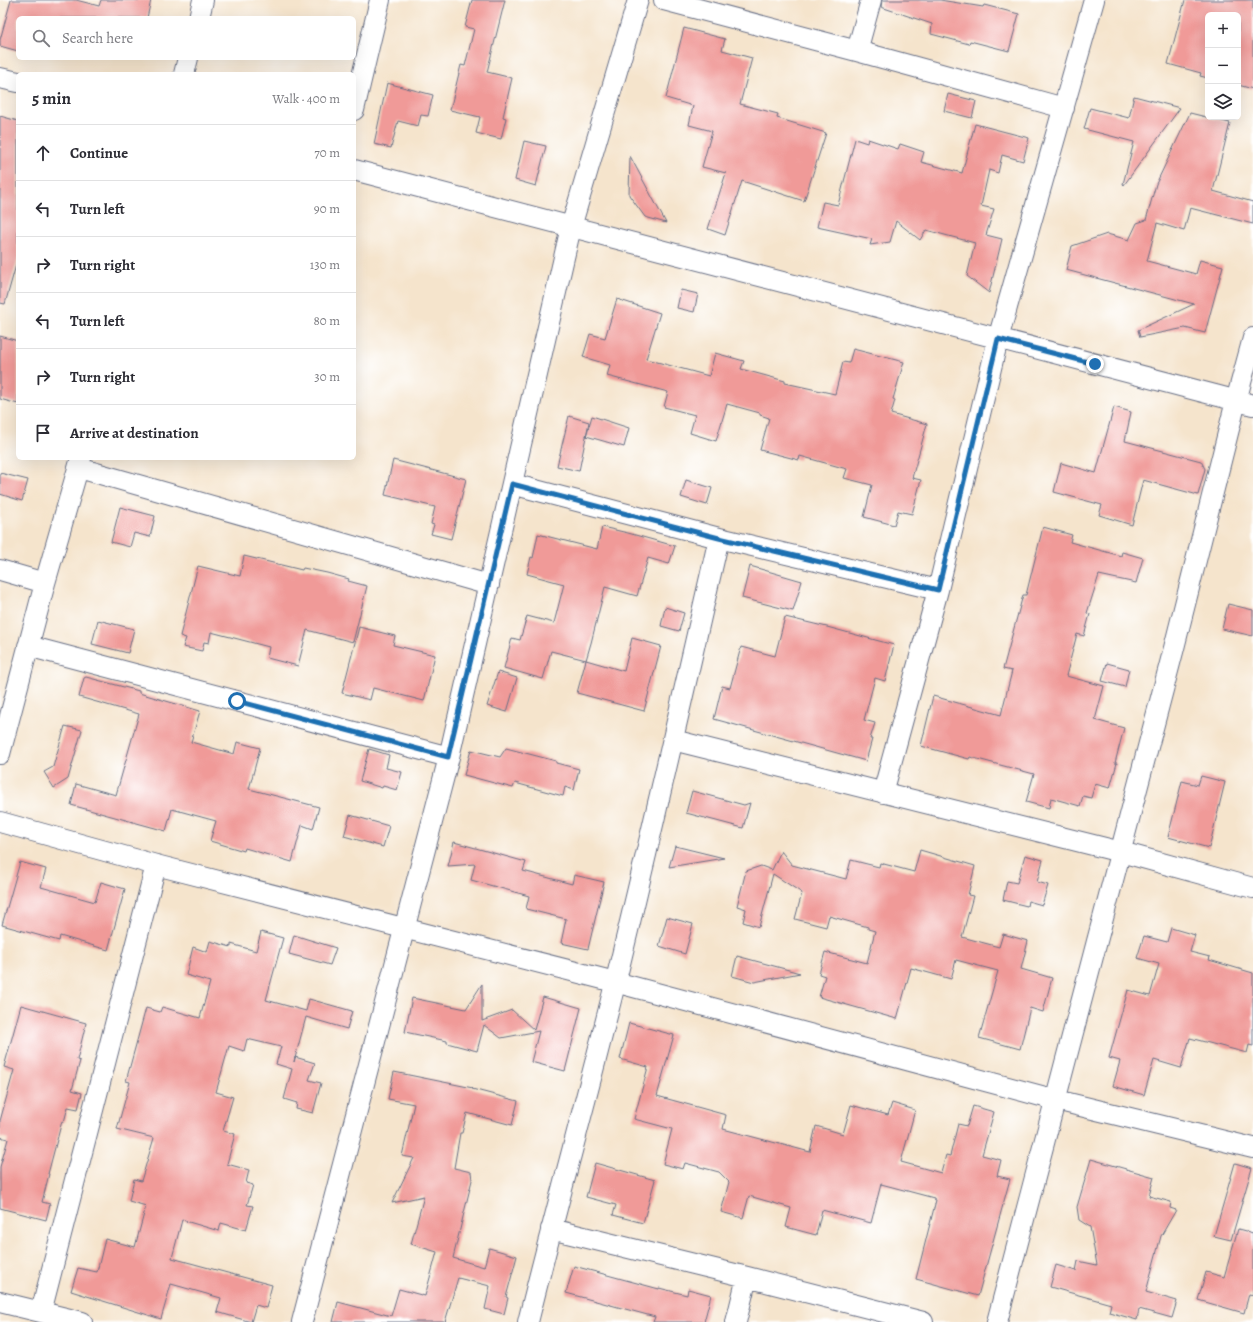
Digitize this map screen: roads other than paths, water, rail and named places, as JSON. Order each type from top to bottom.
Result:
[{"type":"street","points":[[199,16],[203,0]]},
{"type":"street","points":[[356,102],[380,0]]},
{"type":"street","points":[[302,1322],[448,757],[571,227],[638,0]]},
{"type":"street","points":[[664,0],[1064,108]]},
{"type":"street","points":[[857,51],[871,0]]},
{"type":"street","points":[[882,793],[938,590],[998,339],[1094,0]]},
{"type":"street","points":[[184,72],[188,60]]},
{"type":"street","points":[[0,78],[16,82]]},
{"type":"street","points":[[356,171],[1244,403]]},
{"type":"street","points":[[997,1322],[1174,648],[1244,403],[1253,338]]},
{"type":"street","points":[[0,754],[45,583],[80,463],[489,585]]},
{"type":"street","points":[[512,484],[719,538],[938,590]]},
{"type":"street","points":[[528,1322],[615,982],[673,740],[719,538]]},
{"type":"street","points":[[0,570],[45,583]]},
{"type":"street","points":[[28,646],[448,757]]},
{"type":"street","points":[[673,740],[1121,852],[1253,888]]},
{"type":"street","points":[[0,822],[156,865],[615,982],[1056,1100],[1253,1148]]},
{"type":"street","points":[[41,1312],[156,865]]},
{"type":"street","points":[[551,1229],[923,1322]]},
{"type":"street","points":[[736,1322],[747,1277]]},
{"type":"street","points":[[0,1302],[82,1322]]}]
